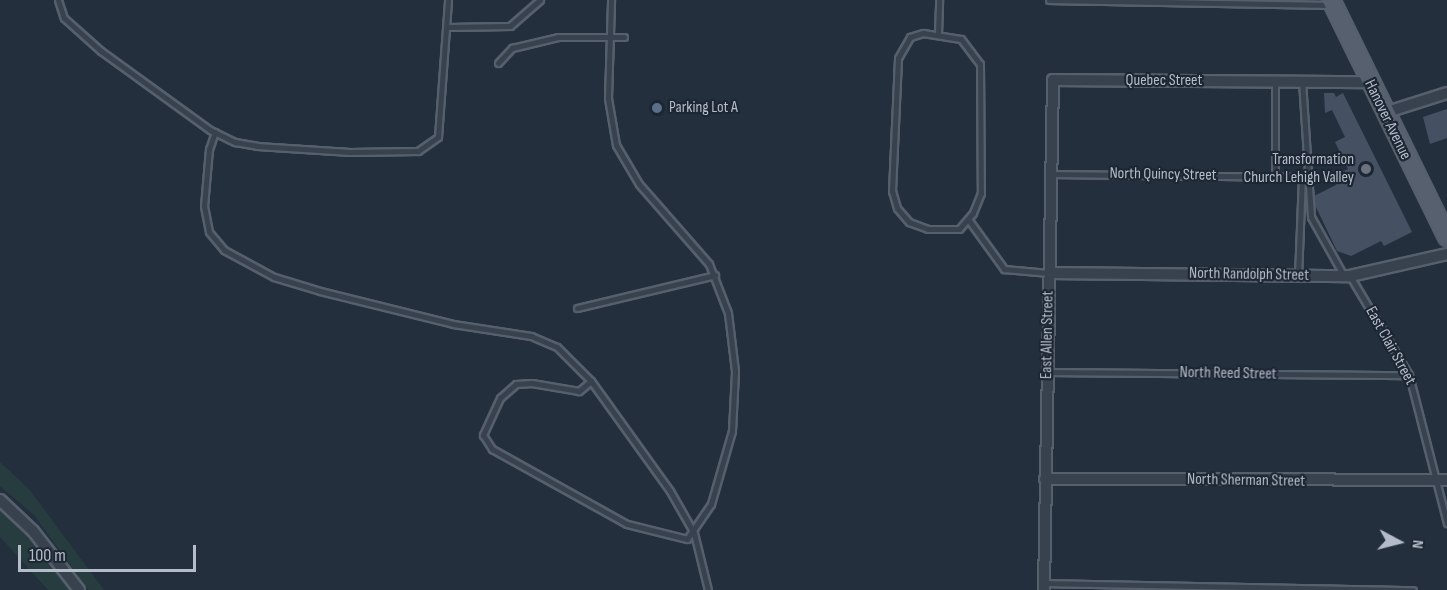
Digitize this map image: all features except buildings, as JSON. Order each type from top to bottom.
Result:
[{"type":"main road","name":"Hanover Avenue","points":[[1332,2],[1384,113],[1447,237]]},
{"type":"street","name":"Quebec Street","points":[[1053,80],[1369,82]]},
{"type":"street","name":"East Allen Street","points":[[1042,588],[1053,80]]},
{"type":"street","points":[[1384,113],[1447,93]]},
{"type":"street","name":"North Randolph Street","points":[[1049,273],[1347,276],[1447,254]]},
{"type":"street","name":"North Sherman Street","points":[[1046,479],[1442,482]]},
{"type":"street","points":[[0,500],[33,531],[79,590]]},
{"type":"lane","points":[[58,0],[64,18],[101,51],[215,132],[257,146],[350,152],[418,152],[431,145],[442,123],[448,0]]},
{"type":"lane","points":[[448,27],[510,26],[540,0]]},
{"type":"lane","points":[[591,381],[579,391],[567,392],[532,383],[516,384],[500,398],[483,435],[492,449],[627,525],[668,537],[687,539],[694,533],[711,504],[732,430],[732,340],[725,300],[715,275],[693,243],[639,184],[621,157],[608,110],[611,0]]},
{"type":"lane","points":[[938,34],[939,0]]},
{"type":"lane","points":[[1049,0],[1332,2]]},
{"type":"lane","points":[[938,34],[961,39],[980,64],[981,193],[968,219],[959,229],[928,229],[909,222],[897,208],[892,191],[898,58],[909,37],[938,34]]},
{"type":"lane","points":[[498,63],[503,53],[512,48],[558,37],[624,37]]},
{"type":"lane","points":[[1275,81],[1275,177],[1302,177],[1298,276]]},
{"type":"lane","name":"East Clair Street","points":[[1302,81],[1311,217],[1409,375],[1442,482],[1447,523]]},
{"type":"lane","points":[[215,132],[209,148],[204,206],[209,232],[224,250],[243,263],[274,277],[401,312],[531,336],[557,346],[591,381],[670,491],[694,533],[708,590]]},
{"type":"lane","name":"North Quincy Street","points":[[1051,174],[1275,177]]},
{"type":"lane","points":[[968,219],[1004,269],[1049,273]]},
{"type":"lane","points":[[577,308],[715,275]]},
{"type":"lane","name":"North Reed Street","points":[[1047,372],[1409,375]]},
{"type":"lane","points":[[1042,588],[1413,590]]},
{"type":"green space","points":[[0,462],[29,489],[104,590],[88,590],[34,515],[0,486]]},
{"type":"green space","points":[[0,505],[11,515],[72,590],[48,590],[0,537]]},
{"type":"place","name":"Parking Lot A","points":[[657,108]]},
{"type":"place","name":"Transformation Church Lehigh Valley","points":[[1366,169]]}]
